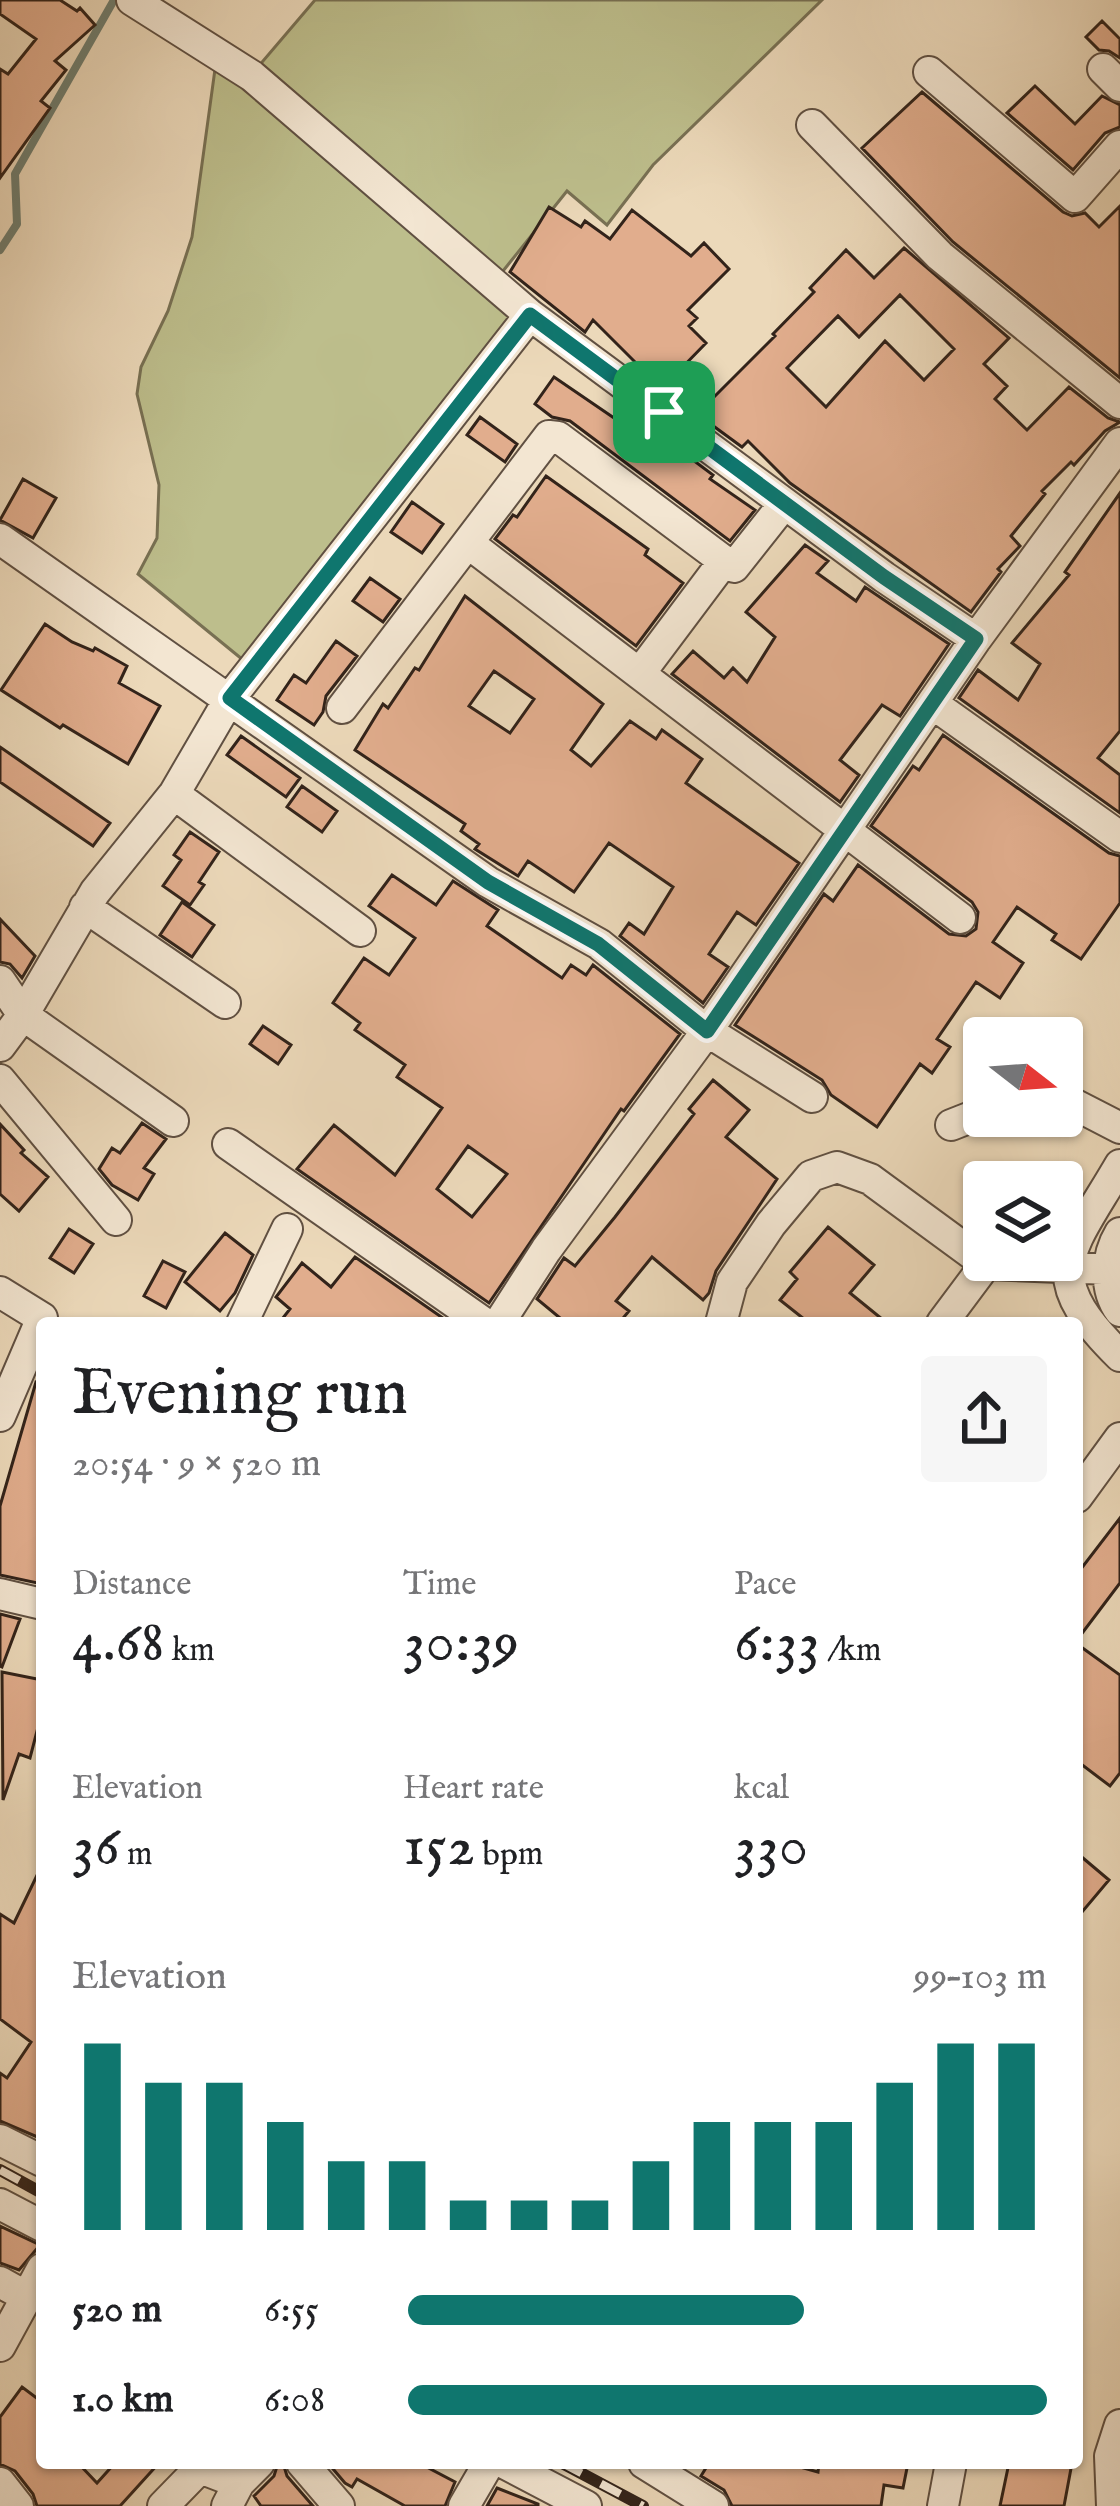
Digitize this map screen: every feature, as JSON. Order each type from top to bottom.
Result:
[{"type":"street","points":[[132,0],[252,76],[530,315],[884,577],[976,639]]},
{"type":"street","points":[[928,72],[1075,197],[1120,146]]},
{"type":"street","points":[[812,124],[940,256],[1120,403]]},
{"type":"street","points":[[0,1046],[85,907],[175,794],[230,698],[530,315]]},
{"type":"street","points":[[342,708],[551,436],[734,567],[776,514]]},
{"type":"street","points":[[503,1317],[546,1250],[707,1031],[976,639],[1120,443]]},
{"type":"street","points":[[0,538],[488,882],[598,944],[707,1031],[812,1097]]},
{"type":"street","points":[[468,543],[960,918]]},
{"type":"street","points":[[640,673],[724,561]]},
{"type":"street","points":[[933,704],[1120,837]]},
{"type":"street","points":[[175,794],[360,931]]},
{"type":"street","points":[[85,907],[225,1003]]},
{"type":"street","points":[[0,981],[23,1015],[173,1121]]},
{"type":"street","points":[[0,1080],[116,1220]]},
{"type":"street","points":[[1083,1109],[1120,1128]]},
{"type":"street","points":[[951,1125],[963,1120]]},
{"type":"street","points":[[227,1144],[475,1317]]},
{"type":"street","points":[[1083,1236],[1120,1165]]},
{"type":"street","points":[[723,1317],[732,1282],[771,1224],[811,1176],[837,1167],[870,1179],[963,1247]]},
{"type":"street","points":[[245,1317],[287,1229]]},
{"type":"street","points":[[1120,1233],[1109,1269],[1110,1291],[1120,1310]]},
{"type":"street","points":[[1083,1268],[1109,1269]]},
{"type":"street","points":[[946,1317],[973,1281]]},
{"type":"street","points":[[1069,1281],[1073,1302],[1120,1356]]},
{"type":"street","points":[[0,1292],[40,1317]]},
{"type":"street","points":[[0,1416],[36,1342]]},
{"type":"street","points":[[1083,1489],[1120,1438]]},
{"type":"street","points":[[0,1594],[36,1603]]},
{"type":"street","points":[[0,2140],[36,2158]]},
{"type":"street","points":[[0,2204],[36,2223]]},
{"type":"street","points":[[0,2346],[23,2283]]},
{"type":"street","points":[[1112,2506],[1110,2456],[1120,2425]]},
{"type":"street","points":[[163,2506],[199,2469]]},
{"type":"street","points":[[203,2469],[242,2484]]},
{"type":"street","points":[[307,2469],[339,2506]]},
{"type":"street","points":[[464,2506],[485,2469]]},
{"type":"street","points":[[515,2469],[586,2506]]},
{"type":"street","points":[[654,2469],[713,2506]]},
{"type":"street","points":[[944,2506],[950,2469]]},
{"type":"street","points":[[0,2483],[18,2506]]},
{"type":"green space","points":[[315,0],[822,0],[653,165],[607,225],[567,191],[499,276],[257,68]]},
{"type":"green space","points":[[216,62],[518,319],[248,664],[138,574],[157,538],[159,485],[137,394],[141,367],[168,311],[192,237]]},
{"type":"building","points":[[0,0],[60,0],[77,11],[80,8],[95,25],[55,61],[66,70],[41,101],[50,108],[0,178],[0,69],[8,74],[36,39],[0,14]]},
{"type":"building","points":[[1102,21],[1120,39],[1120,58],[1099,50],[1086,37]]},
{"type":"building","points":[[1035,86],[1075,124],[1102,96],[1120,105],[1120,127],[1105,133],[1073,170],[1007,113]]},
{"type":"building","points":[[922,92],[1063,212],[1085,213],[1099,227],[1120,206],[1120,378],[953,242],[862,148]]},
{"type":"building","points":[[549,207],[581,227],[585,221],[610,239],[632,210],[691,256],[704,243],[729,269],[688,310],[697,318],[689,326],[706,343],[670,380],[652,363],[644,371],[593,320],[585,332],[510,272]]},
{"type":"building","points":[[904,248],[1009,338],[984,364],[1007,386],[995,399],[1027,430],[1069,387],[1120,422],[1042,491],[1045,494],[1011,536],[1020,546],[998,569],[1001,572],[971,612],[790,483],[748,441],[742,447],[697,414],[775,336],[846,250],[874,278]],"holes":[[[900,295],[954,349],[924,380],[885,341],[826,407],[787,368],[838,316],[859,337]]]},
{"type":"building","points":[[554,377],[661,450],[669,442],[755,510],[730,541],[570,421],[552,417],[535,404]]},
{"type":"building","points":[[480,417],[517,444],[505,462],[467,435]]},
{"type":"building","points":[[546,476],[648,549],[645,555],[683,583],[636,646],[495,539]]},
{"type":"building","points":[[23,479],[56,498],[33,538],[0,520]]},
{"type":"building","points":[[1120,493],[1120,731],[1098,758],[1120,775],[1120,813],[959,698],[978,670],[1018,700],[1040,664],[1012,643],[1069,575],[1065,572]]},
{"type":"building","points":[[412,502],[443,524],[422,553],[391,532]]},
{"type":"building","points":[[805,545],[828,561],[817,573],[856,601],[865,587],[949,644],[900,716],[882,705],[840,760],[859,775],[840,802],[672,674],[693,651],[724,678],[733,668],[747,682],[775,637],[746,612]]},
{"type":"building","points":[[370,578],[400,599],[383,622],[353,601]]},
{"type":"building","points":[[465,596],[603,704],[571,750],[591,766],[630,721],[656,739],[662,730],[702,759],[686,783],[799,863],[756,925],[737,912],[709,954],[728,967],[703,1003],[620,936],[629,923],[644,934],[673,887],[609,843],[574,892],[528,861],[518,876],[475,849],[479,844],[461,831],[465,824],[355,750],[383,704],[388,708],[415,668],[419,670]],"holes":[[[494,671],[534,699],[510,733],[469,706]]]},
{"type":"building","points":[[45,624],[72,642],[95,648],[127,666],[119,683],[160,706],[128,764],[1,690]]},
{"type":"building","points":[[336,641],[357,656],[326,696],[314,725],[277,700],[294,675],[306,683]]},
{"type":"building","points":[[943,735],[1109,853],[1120,856],[1120,903],[1081,959],[1052,940],[1056,934],[1017,907],[993,942],[1023,963],[1000,998],[976,982],[937,1039],[950,1047],[932,1073],[920,1064],[877,1127],[831,1095],[822,1080],[735,1025],[824,894],[833,901],[858,865],[949,934],[966,936],[976,929],[978,912],[972,902],[871,826],[913,766],[919,770]]},
{"type":"building","points":[[241,736],[300,778],[286,797],[227,755]]},
{"type":"building","points":[[0,747],[110,823],[93,846],[0,782]]},
{"type":"building","points":[[302,786],[337,811],[322,832],[287,807]]},
{"type":"building","points":[[190,832],[219,852],[190,905],[163,886],[181,860],[174,855]]},
{"type":"building","points":[[392,875],[436,905],[453,881],[498,910],[487,926],[562,978],[571,965],[586,975],[593,965],[680,1034],[621,1109],[489,1303],[297,1169],[334,1125],[395,1175],[442,1108],[397,1077],[405,1065],[355,1030],[360,1023],[333,1003],[364,958],[389,975],[415,938],[369,906]],"holes":[[[468,1146],[507,1174],[472,1217],[437,1189]]]},
{"type":"building","points":[[182,902],[214,925],[192,957],[160,935]]},
{"type":"building","points":[[0,919],[35,956],[22,978],[10,964],[0,962]]},
{"type":"building","points":[[263,1026],[291,1045],[278,1064],[250,1044]]},
{"type":"building","points":[[713,1080],[749,1110],[726,1137],[777,1179],[716,1271],[709,1293],[703,1300],[652,1257],[616,1301],[629,1311],[624,1317],[559,1317],[537,1299],[564,1258],[575,1266],[615,1217],[694,1114],[689,1109]]},
{"type":"building","points":[[142,1123],[166,1139],[144,1168],[154,1174],[138,1200],[112,1185],[99,1169],[112,1148],[120,1153]]},
{"type":"building","points":[[0,1124],[24,1150],[21,1153],[48,1177],[19,1211],[0,1194]]},
{"type":"building","points":[[828,1227],[874,1265],[850,1293],[880,1317],[801,1317],[780,1300],[797,1279],[790,1272]]},
{"type":"building","points":[[69,1229],[93,1244],[74,1273],[50,1258]]},
{"type":"building","points":[[225,1233],[253,1255],[235,1293],[220,1311],[185,1282]]},
{"type":"building","points":[[355,1257],[441,1317],[284,1317],[290,1309],[276,1297],[302,1263],[331,1287]]},
{"type":"building","points":[[163,1261],[185,1272],[166,1308],[144,1296]]},
{"type":"building","points":[[36,1382],[36,1583],[0,1575],[0,1506]]},
{"type":"building","points":[[1120,1518],[1120,1583],[1083,1632],[1083,1566]]},
{"type":"building","points":[[0,1614],[20,1619],[2,1667],[0,1666]]},
{"type":"building","points":[[1083,1648],[1120,1675],[1120,1773],[1110,1786],[1083,1766]]},
{"type":"building","points":[[2,1672],[36,1679],[36,1735],[30,1758],[19,1754],[3,1800]]},
{"type":"building","points":[[1083,1858],[1109,1880],[1083,1911]]},
{"type":"building","points":[[36,1877],[36,2136],[0,2121],[0,2073],[7,2078],[31,2042],[0,2019],[0,1914],[14,1923]]},
{"type":"building","points":[[0,2226],[36,2243],[19,2270],[0,2263]]},
{"type":"building","points":[[22,2387],[36,2398],[36,2469],[84,2469],[97,2483],[110,2469],[154,2469],[120,2506],[37,2506],[15,2471],[0,2464],[0,2417]]},
{"type":"building","points":[[276,2469],[285,2469],[313,2506],[261,2506],[254,2496]]},
{"type":"building","points":[[333,2469],[430,2469],[455,2482],[445,2506],[405,2506],[357,2479],[352,2487]]},
{"type":"building","points":[[705,2469],[907,2469],[903,2488],[884,2485],[881,2506],[732,2506],[724,2490],[701,2476]]},
{"type":"building","points":[[1008,2469],[1071,2469],[1064,2506],[1000,2506]]},
{"type":"building","points":[[497,2488],[538,2504],[538,2506],[487,2506]]},
{"type":"waterway","points":[[0,250],[17,224],[15,174],[114,0]]},
{"type":"railway","points":[[0,2170],[36,2190]]},
{"type":"railway","points":[[573,2469],[643,2506]]},
{"type":"route","points":[[530,315],[664,412],[884,577],[976,639],[707,1031],[598,944],[488,882],[230,698],[530,315]]}]
